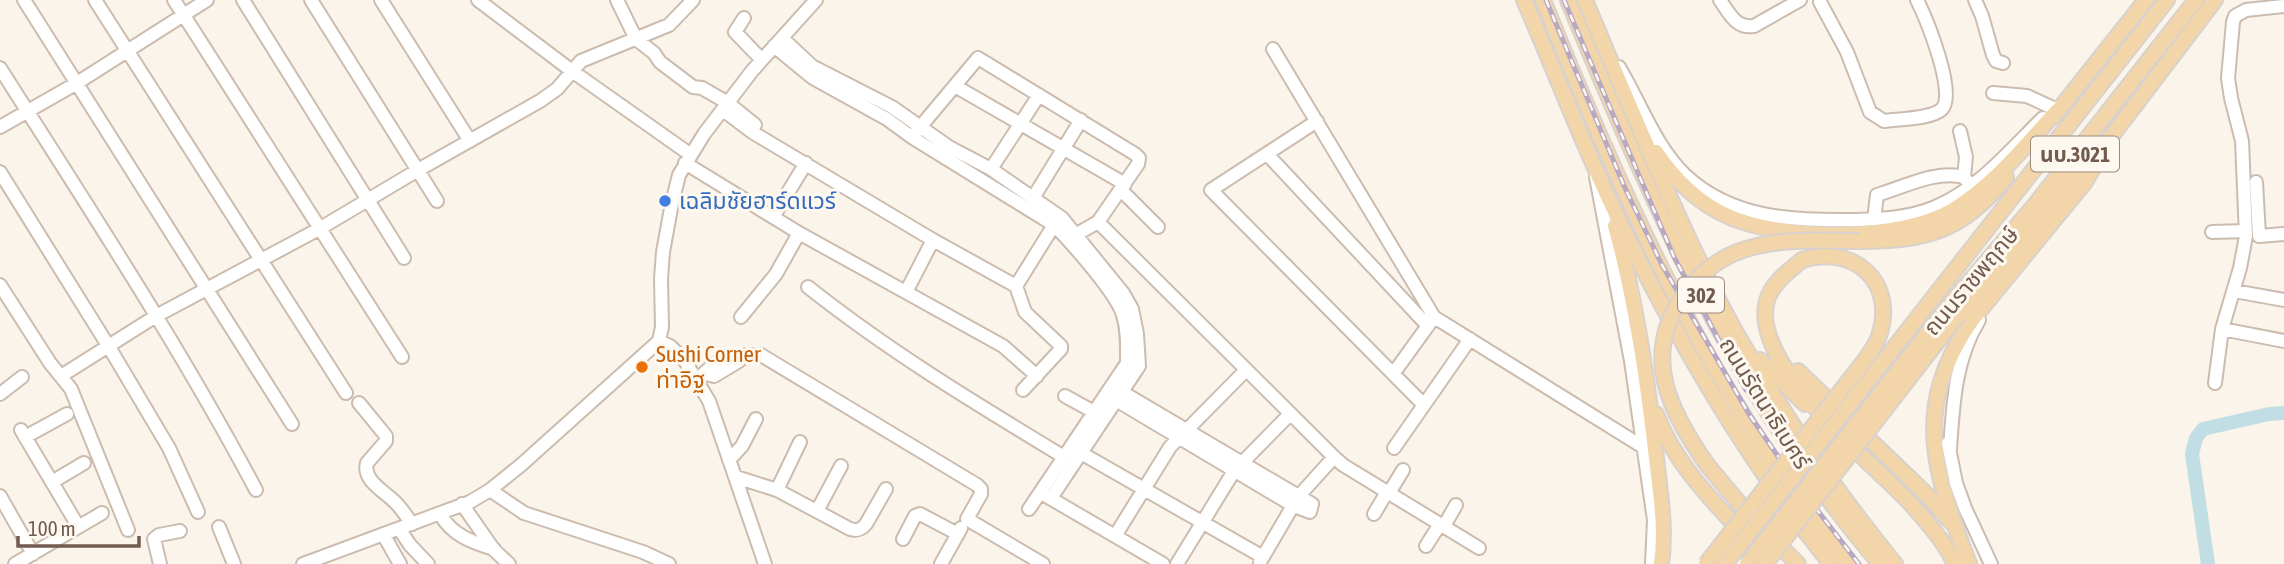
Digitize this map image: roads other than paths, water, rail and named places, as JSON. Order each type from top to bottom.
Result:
[{"type":"main road","name":"ถนนรัตนาธิเบศร์","points":[[1524,0],[1633,250],[1695,364],[1743,441],[1806,533],[1831,564]]},
{"type":"main road","name":"ถนนรัตนาธิเบศร์","points":[[1543,0],[1591,119],[1669,286],[1706,357],[1816,525],[1848,564]]},
{"type":"main road","name":"ถนนรัตนาธิเบศร์","points":[[1568,0],[1653,198],[1727,344],[1804,465],[1835,509],[1880,564]]},
{"type":"main road","name":"ถนนรัตนาธิเบศร์","points":[[1585,0],[1700,263],[1737,336],[1809,450],[1895,564]]},
{"type":"main road","name":"นบ.3021","points":[[2055,110],[2146,0]]},
{"type":"main road","name":"ถนนราชพฤกษ์","points":[[1725,564],[2167,0]]},
{"type":"main road","name":"ถนนราชพฤกษ์","points":[[1747,564],[1954,310],[2196,0]]},
{"type":"main road","name":"นบ.3021","points":[[2112,136],[2215,0]]},
{"type":"main road","points":[[1630,108],[1672,173],[1688,190],[1711,207],[1729,217],[1790,233],[1835,234],[1917,225],[1952,210],[1983,189],[2055,110]]},
{"type":"main road","points":[[1792,564],[1708,466],[1679,421],[1669,399],[1661,358],[1663,339],[1682,298],[1699,276],[1744,250],[1784,242],[1896,240],[1919,237],[1950,227],[1984,203],[2055,110]]},
{"type":"main road","points":[[1765,564],[1954,310],[2112,136]]},
{"type":"main road","points":[[1969,564],[1942,483],[1933,443],[1933,419],[1942,379],[1956,342],[2085,182],[2112,136]]},
{"type":"main road","points":[[1604,188],[1630,290],[1648,396],[1664,520],[1661,564]]},
{"type":"main road","points":[[1706,564],[1865,360],[1879,338],[1883,306],[1881,290],[1872,276],[1860,265],[1844,258],[1816,256],[1802,260],[1777,282],[1768,297],[1767,327],[1780,360],[1827,421],[1850,445]]},
{"type":"main road","points":[[1767,327],[1791,364],[1925,493],[1956,529]]},
{"type":"main road","points":[[1737,336],[1778,379],[1910,503],[1934,531],[1955,564]]},
{"type":"main road","points":[[1648,396],[1666,438],[1691,477],[1772,564]]},
{"type":"main road","points":[[1743,441],[1816,525]]},
{"type":"main road","points":[[1771,538],[1798,564]]},
{"type":"street","points":[[24,0],[292,424]]},
{"type":"street","points":[[95,0],[346,393]]},
{"type":"street","points":[[174,0],[402,357]]},
{"type":"street","points":[[0,127],[76,83],[207,0]]},
{"type":"street","points":[[243,0],[404,258]]},
{"type":"street","points":[[311,0],[437,201]]},
{"type":"street","points":[[381,0],[470,141]]},
{"type":"street","points":[[478,0],[688,159],[773,217],[1003,346],[1037,376]]},
{"type":"street","points":[[617,0],[636,39],[695,78],[702,88],[755,126],[761,136],[933,240],[1016,286],[1025,312],[1061,346],[1023,390]]},
{"type":"street","points":[[303,564],[440,514],[490,490],[568,425],[659,341],[662,327],[663,252],[676,185],[688,159],[726,106],[762,60],[816,0]]},
{"type":"street","points":[[1720,0],[1739,24],[1745,27],[1754,26],[1803,0],[1813,4],[1821,1],[1847,52],[1870,112],[1884,121],[1934,114],[1946,103],[1941,62],[1917,0]]},
{"type":"street","points":[[1975,0],[1983,16],[1993,55],[1996,61],[2003,64]]},
{"type":"street","points":[[61,376],[156,316],[318,229],[551,94],[587,58],[669,25],[689,2]]},
{"type":"street","points":[[2250,234],[2242,141],[2228,78],[2234,22],[2235,16],[2246,10],[2284,6]]},
{"type":"street","points":[[744,18],[735,32],[762,60]]},
{"type":"street","points":[[1599,33],[1660,141],[1684,173],[1698,185],[1741,209],[1759,215],[1812,221],[1891,219],[1933,209],[2055,110],[2026,96],[1993,93]]},
{"type":"street","points":[[778,42],[808,75],[877,113],[991,169],[1062,218],[1072,237]]},
{"type":"street","points":[[1273,49],[1431,321]]},
{"type":"street","points":[[916,132],[978,58],[1135,154],[1139,158],[1138,164],[1098,222],[1072,237]]},
{"type":"street","points":[[0,68],[156,316],[256,490]]},
{"type":"street","points":[[956,86],[1063,148],[1123,188],[1158,227]]},
{"type":"street","points":[[991,169],[1039,95]]},
{"type":"street","points":[[1033,198],[1081,120]]},
{"type":"street","points":[[1317,121],[1211,190],[1424,405]]},
{"type":"street","points":[[1961,131],[1968,182]]},
{"type":"street","points":[[916,132],[1072,237],[1123,293],[1132,309],[1139,366],[1094,412],[1072,452]]},
{"type":"street","points":[[1267,154],[1431,321],[1470,339],[1643,447]]},
{"type":"street","points":[[773,217],[806,163]]},
{"type":"street","points":[[1594,165],[1631,361],[1654,520],[1652,564]]},
{"type":"street","points":[[0,172],[169,448],[198,512]]},
{"type":"street","points":[[1874,219],[1877,195],[1932,177],[1957,175],[1968,182]]},
{"type":"street","points":[[2215,383],[2225,312],[2234,291],[2250,234],[2256,183]]},
{"type":"street","points":[[1098,222],[1334,457],[1479,548]]},
{"type":"street","points":[[1016,286],[1054,225]]},
{"type":"street","points":[[2212,232],[2284,234]]},
{"type":"street","points":[[741,317],[776,274],[799,233]]},
{"type":"street","points":[[906,292],[933,240]]},
{"type":"street","points":[[1950,449],[1955,387],[1962,358],[1975,327],[2005,278]]},
{"type":"street","points":[[0,285],[50,363],[71,389],[128,530]]},
{"type":"street","points":[[808,287],[850,321],[912,364],[1142,488],[1261,561],[1296,501],[1334,457]]},
{"type":"street","points":[[2234,291],[2284,300]]},
{"type":"street","points":[[1393,374],[1431,321]]},
{"type":"street","points":[[2222,329],[2284,341]]},
{"type":"street","points":[[1394,448],[1470,339]]},
{"type":"street","points":[[659,341],[677,352],[701,377],[765,564]]},
{"type":"street","points":[[701,377],[710,368],[733,356],[761,355],[977,485],[981,494],[941,564]]},
{"type":"street","points":[[1115,536],[1142,488],[1181,434],[1246,370]]},
{"type":"street","points":[[0,394],[22,377]]},
{"type":"street","points":[[1113,393],[1296,501]]},
{"type":"street","points":[[1029,509],[1045,495],[1113,393]]},
{"type":"street","points":[[1065,396],[1094,412]]},
{"type":"street","points":[[359,403],[386,436],[386,441],[367,463],[367,473],[395,502],[406,527],[410,545],[428,564]]},
{"type":"street","points":[[67,414],[23,433],[78,526]]},
{"type":"street","points":[[1177,564],[1238,467],[1290,414]]},
{"type":"street","points":[[729,460],[757,419]]},
{"type":"street","points":[[1933,428],[1942,429],[1947,436],[1956,484],[1991,564]]},
{"type":"street","points":[[777,490],[800,442]]},
{"type":"street","points":[[52,481],[84,463]]},
{"type":"street","points":[[817,511],[841,466]]},
{"type":"street","points":[[1374,514],[1403,470]]},
{"type":"street","points":[[736,477],[777,490],[856,530],[866,524],[886,489]]},
{"type":"street","points":[[490,490],[524,513],[669,564]]},
{"type":"street","points":[[1045,495],[1163,564]]},
{"type":"street","points":[[0,496],[33,554]]},
{"type":"street","points":[[463,504],[494,550],[509,564]]},
{"type":"street","points":[[1426,546],[1456,505]]},
{"type":"street","points":[[15,564],[102,513]]},
{"type":"street","points":[[440,514],[456,534],[494,550]]},
{"type":"street","points":[[903,539],[915,516],[919,514],[958,534]]},
{"type":"street","points":[[967,519],[1024,560],[1042,564]]},
{"type":"street","points":[[219,527],[234,564]]},
{"type":"street","points":[[160,564],[154,539],[159,535],[180,531]]},
{"type":"street","points":[[383,534],[400,564]]},
{"type":"waterway","points":[[2208,564],[2192,454],[2196,438],[2203,429],[2284,413]]},
{"type":"railway","points":[[1546,0],[1625,188],[1662,265],[1749,414],[1797,484],[1859,564]]},
{"type":"railway","points":[[1564,0],[1674,257],[1746,390]]},
{"type":"place","name":"เฉลิมชัยฮาร์ดแวร์","points":[[665,201]]},
{"type":"place","name":"Sushi Corner ท่าอิฐ","points":[[642,367]]}]
